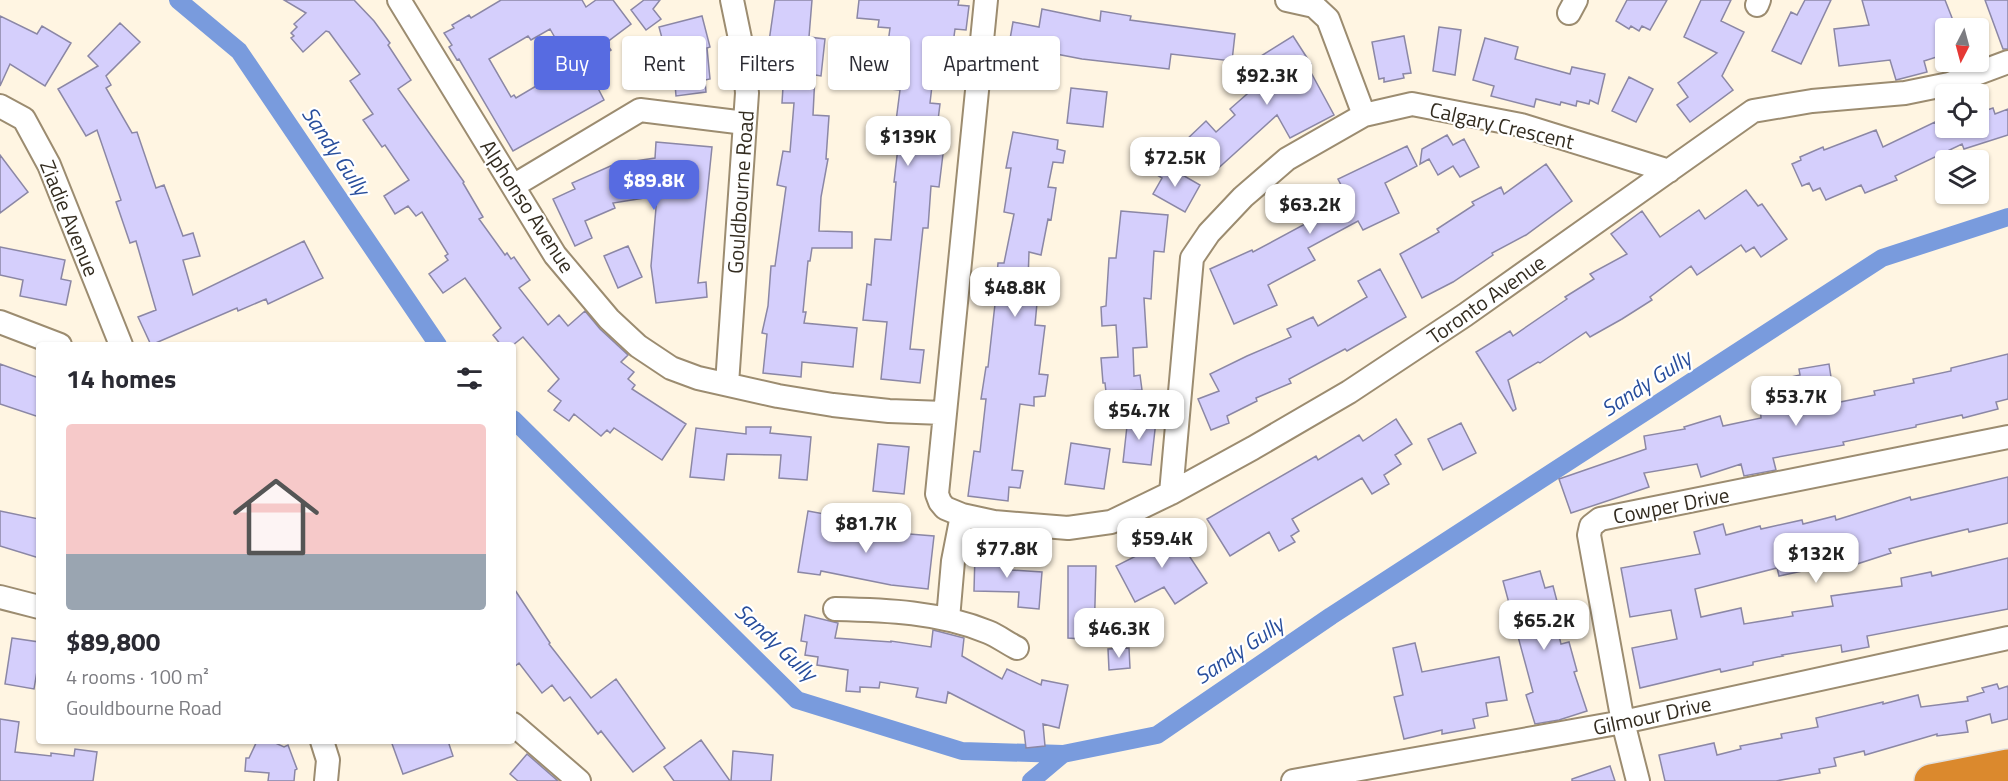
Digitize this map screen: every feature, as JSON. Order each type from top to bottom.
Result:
[{"type":"highway","points":[[1931,781],[2008,766]]},
{"type":"street","name":"Gouldbourne Road","points":[[727,384],[747,93],[744,58],[732,0]]},
{"type":"street","name":"Toronto Avenue","points":[[986,0],[937,494],[945,508],[962,515],[994,522],[1068,528],[1111,522],[1171,493],[1349,392],[1464,315],[1753,111],[1812,101],[1905,93],[1949,84],[2008,62]]},
{"type":"street","points":[[1287,0],[1314,6],[1328,19],[1364,115]]},
{"type":"street","name":"Alphonso Avenue","points":[[405,2],[555,255],[616,326],[639,346],[671,368],[698,378],[833,405],[889,411],[944,412]]},
{"type":"street","name":"Calgary Crescent","points":[[1171,493],[1192,258],[1209,233],[1242,197],[1287,159],[1364,115],[1412,104],[1521,125],[1669,171]]},
{"type":"street","name":"Ziadie Avenue","points":[[0,106],[24,119],[49,165],[120,342]]},
{"type":"street","points":[[513,186],[640,110],[745,123]]},
{"type":"street","points":[[0,322],[52,342]]},
{"type":"street","name":"Cowper Drive","points":[[1638,781],[1623,722],[1589,535],[1591,526],[1600,519],[2008,437]]},
{"type":"street","points":[[948,619],[953,561],[962,515]]},
{"type":"street","points":[[0,597],[36,606]]},
{"type":"street","points":[[835,609],[890,610],[948,619],[988,632],[1017,648]]},
{"type":"street","name":"Gilmour Drive","points":[[1293,781],[1623,722],[2008,638]]},
{"type":"street","points":[[516,727],[579,781]]},
{"type":"street","points":[[323,744],[328,760],[326,781]]},
{"type":"building","points":[[284,0],[354,0],[374,21],[390,43],[388,45],[411,80],[398,89],[464,182],[483,217],[479,219],[505,255],[507,253],[511,259],[514,257],[530,280],[519,288],[548,325],[559,315],[568,326],[585,311],[600,329],[628,355],[621,362],[634,372],[628,379],[635,385],[632,389],[686,424],[662,460],[614,428],[610,433],[607,430],[601,436],[574,414],[569,421],[554,410],[561,401],[548,391],[559,379],[523,337],[516,343],[499,342],[493,335],[501,328],[465,278],[443,293],[429,274],[448,260],[445,256],[448,254],[422,212],[416,216],[408,206],[395,214],[384,196],[409,180],[385,145],[382,147],[363,120],[373,114],[350,81],[360,74],[329,32],[326,31],[303,52],[291,38],[294,36],[291,33],[297,27],[294,24],[306,13]]},
{"type":"building","points":[[501,0],[582,0],[586,7],[596,0],[613,0],[631,24],[610,40],[610,36],[554,36],[550,29],[534,36],[531,40],[528,36],[489,59],[511,97],[514,95],[516,98],[534,87],[534,90],[599,90],[604,100],[513,151],[459,59],[457,60],[449,47],[452,45],[444,33],[454,28],[452,25],[469,15],[471,18]]},
{"type":"building","points":[[644,0],[660,0],[653,9],[661,19],[646,30],[631,10]]},
{"type":"building","points":[[775,0],[812,0],[809,36],[770,36]]},
{"type":"building","points":[[859,0],[959,0],[958,5],[969,6],[966,30],[955,29],[954,36],[922,36],[922,90],[931,90],[930,103],[940,104],[934,153],[943,154],[939,187],[931,186],[928,228],[923,228],[910,349],[924,350],[920,383],[881,379],[887,322],[863,320],[867,284],[871,285],[875,239],[891,240],[900,130],[895,129],[900,90],[910,90],[910,36],[889,36],[890,28],[878,27],[879,20],[857,18]]},
{"type":"building","points":[[1627,0],[1667,0],[1650,30],[1642,26],[1639,31],[1631,26],[1629,29],[1616,21]]},
{"type":"building","points":[[1701,0],[1731,0],[1721,21],[1744,32],[1722,76],[1733,90],[1690,122],[1677,105],[1688,97],[1678,83],[1717,53],[1684,37]]},
{"type":"building","points":[[1805,0],[1831,0],[1801,64],[1772,51],[1791,12],[1797,15]]},
{"type":"building","points":[[1862,0],[1945,0],[1952,18],[1935,18],[1935,58],[1924,61],[1927,72],[1896,80],[1890,60],[1839,66],[1834,29],[1869,25]]},
{"type":"building","points":[[1985,0],[2008,0],[2008,49],[2003,49]]},
{"type":"building","points":[[1042,9],[1100,21],[1101,11],[1131,16],[1130,20],[1235,34],[1232,61],[1171,54],[1169,69],[1060,55],[1060,36],[1011,36],[1013,22],[1039,27]]},
{"type":"building","points":[[0,16],[37,34],[42,26],[71,43],[45,86],[10,64],[0,86]]},
{"type":"building","points":[[702,16],[710,47],[707,48],[710,79],[706,80],[706,36],[661,36],[659,27]]},
{"type":"building","points":[[120,23],[140,42],[106,76],[111,85],[106,88],[132,133],[137,132],[156,188],[164,185],[183,236],[193,233],[200,256],[183,260],[193,295],[304,241],[323,278],[268,304],[266,299],[238,311],[237,308],[158,342],[150,342],[138,317],[156,310],[136,241],[130,243],[116,202],[121,200],[97,130],[86,136],[58,89],[98,66],[88,56]]},
{"type":"building","points":[[1439,27],[1461,30],[1455,75],[1433,71]]},
{"type":"building","points":[[1293,36],[1311,64],[1308,67],[1334,115],[1290,138],[1277,115],[1213,173],[1184,142],[1206,121],[1216,132],[1235,115],[1230,109],[1264,79],[1253,61]]},
{"type":"building","points":[[1404,36],[1411,73],[1403,74],[1404,78],[1384,82],[1384,78],[1379,79],[1372,42]]},
{"type":"building","points":[[816,38],[825,39],[821,76],[816,75]]},
{"type":"building","points":[[1485,38],[1518,47],[1515,59],[1570,74],[1572,67],[1605,74],[1598,104],[1590,100],[1589,104],[1577,101],[1576,106],[1561,102],[1560,105],[1536,99],[1534,107],[1491,96],[1494,86],[1473,80]]},
{"type":"building","points":[[1629,77],[1653,89],[1636,122],[1612,111]]},
{"type":"building","points":[[1071,88],[1107,92],[1103,127],[1067,123]]},
{"type":"building","points":[[676,90],[706,90],[706,92],[676,96]]},
{"type":"building","points":[[783,90],[814,90],[813,115],[829,116],[826,159],[828,159],[821,197],[819,231],[852,232],[852,248],[812,248],[810,261],[808,261],[803,312],[806,312],[804,323],[857,328],[853,367],[802,362],[801,377],[763,373],[767,334],[762,333],[768,306],[771,266],[775,266],[786,187],[777,185],[783,151],[790,152],[794,103],[782,103]]},
{"type":"building","points":[[1993,108],[1995,114],[2008,109],[2008,135],[1964,149],[1962,144],[1949,150],[1935,150],[1935,157],[1895,176],[1897,180],[1865,193],[1861,185],[1826,200],[1820,188],[1813,191],[1809,183],[1802,186],[1792,164],[1801,160],[1800,157],[1823,147],[1824,150],[1876,130],[1883,147],[1935,122],[1935,138],[1989,138],[1989,109]]},
{"type":"building","points":[[1013,132],[1058,140],[1057,149],[1065,151],[1063,163],[1053,162],[1048,187],[1056,188],[1051,220],[1048,219],[1041,255],[1029,252],[1028,281],[1039,281],[1035,325],[1045,326],[1039,374],[1048,375],[1045,396],[1034,397],[1034,406],[1020,404],[1012,470],[1023,471],[1020,488],[1009,487],[1008,501],[968,496],[974,451],[980,452],[986,399],[981,399],[986,367],[988,367],[995,304],[977,303],[978,286],[996,288],[998,263],[1004,263],[1014,214],[1004,212],[1011,168],[1006,168]]},
{"type":"building","points":[[1447,135],[1453,145],[1464,139],[1479,167],[1460,177],[1453,166],[1438,175],[1429,159],[1420,164],[1422,149]]},
{"type":"building","points":[[656,142],[712,147],[698,283],[706,282],[707,297],[656,303],[651,266],[657,196],[613,203],[615,208],[585,221],[592,238],[575,246],[553,199],[575,189],[572,183],[615,164],[655,158]]},
{"type":"building","points":[[1407,146],[1417,166],[1385,183],[1399,213],[1363,230],[1358,221],[1308,248],[1315,260],[1268,285],[1277,305],[1234,324],[1210,269],[1252,250],[1253,252],[1307,223],[1300,209],[1342,187],[1338,179]]},
{"type":"building","points":[[0,155],[28,192],[0,213]]},
{"type":"building","points":[[1160,162],[1200,185],[1185,212],[1153,194],[1162,178],[1154,173]]},
{"type":"building","points":[[1546,164],[1572,201],[1526,235],[1492,253],[1493,255],[1453,282],[1422,298],[1400,254],[1439,232],[1437,229],[1474,205],[1472,202],[1501,187],[1504,194]]},
{"type":"building","points":[[1746,190],[1758,206],[1762,204],[1787,239],[1761,257],[1754,247],[1746,252],[1741,245],[1697,275],[1691,266],[1650,297],[1652,300],[1622,319],[1590,337],[1586,332],[1540,363],[1538,362],[1508,380],[1516,409],[1513,411],[1476,352],[1510,331],[1513,336],[1567,299],[1565,297],[1594,279],[1590,274],[1627,254],[1611,234],[1642,211],[1660,237],[1699,210],[1705,219]]},
{"type":"building","points":[[1121,211],[1168,215],[1164,252],[1154,251],[1151,299],[1144,298],[1147,347],[1133,348],[1134,376],[1140,375],[1142,390],[1106,392],[1101,358],[1118,357],[1116,325],[1102,326],[1101,307],[1106,306],[1109,258],[1116,258]]},
{"type":"building","points":[[628,246],[642,277],[618,288],[604,256]]},
{"type":"building","points":[[0,247],[65,260],[61,279],[71,281],[66,305],[20,296],[23,280],[0,275]]},
{"type":"building","points":[[1380,269],[1406,317],[1347,351],[1345,349],[1289,379],[1291,383],[1256,398],[1257,401],[1227,416],[1229,423],[1211,430],[1198,399],[1219,391],[1210,374],[1291,337],[1287,329],[1313,317],[1318,326],[1367,297],[1358,281]]},
{"type":"building","points":[[2008,354],[2008,399],[1996,402],[1998,409],[1843,442],[1844,445],[1773,458],[1776,470],[1744,476],[1741,464],[1701,477],[1697,464],[1644,473],[1649,487],[1571,513],[1559,479],[1646,449],[1644,436],[1685,429],[1684,427],[1720,416],[1723,426],[1761,418],[1759,391],[1785,389],[1782,379],[1800,375],[1799,369],[1829,364],[1835,403],[1875,395],[1874,391],[1914,383],[1913,379],[1951,371],[1951,368]]},
{"type":"building","points":[[0,364],[36,377],[36,416],[0,404]]},
{"type":"building","points":[[1128,417],[1156,421],[1151,465],[1123,462]]},
{"type":"building","points":[[1396,419],[1412,444],[1395,455],[1401,464],[1384,475],[1389,484],[1372,494],[1362,478],[1292,519],[1299,531],[1291,536],[1295,542],[1279,551],[1269,532],[1230,556],[1207,519],[1316,456],[1318,460],[1359,435],[1363,441]]},
{"type":"building","points":[[1461,423],[1476,453],[1443,470],[1428,439]]},
{"type":"building","points":[[746,427],[771,427],[770,433],[811,437],[807,480],[779,478],[781,455],[727,454],[724,480],[690,477],[696,428],[746,434]]},
{"type":"building","points":[[1071,443],[1110,449],[1104,489],[1065,484]]},
{"type":"building","points":[[878,444],[909,447],[904,494],[873,491]]},
{"type":"building","points":[[2008,477],[2008,523],[1969,532],[1968,529],[1889,549],[1891,553],[1857,564],[1856,561],[1779,576],[1777,568],[1695,589],[1701,617],[1741,608],[1744,624],[1793,616],[1792,612],[1833,606],[1831,596],[1902,586],[1901,578],[1931,572],[1932,576],[2008,558],[2008,609],[1867,636],[1869,647],[1842,652],[1841,645],[1782,655],[1753,662],[1753,665],[1721,672],[1720,669],[1640,688],[1632,648],[1677,639],[1671,610],[1630,617],[1621,568],[1700,554],[1694,532],[1723,524],[1726,535],[1760,526],[1761,529],[1802,520],[1803,524],[1835,516],[1836,520],[1910,497],[1911,500]]},
{"type":"building","points":[[0,511],[36,518],[36,557],[0,546]]},
{"type":"building","points":[[808,511],[830,515],[828,524],[897,536],[897,533],[934,536],[928,589],[891,585],[821,571],[820,575],[798,572]]},
{"type":"building","points":[[1169,525],[1207,583],[1175,604],[1164,587],[1135,602],[1116,566],[1142,553],[1138,546]]},
{"type":"building","points":[[975,553],[1012,554],[1012,570],[1042,572],[1039,609],[1018,607],[1019,592],[974,591]]},
{"type":"building","points":[[1068,566],[1096,566],[1094,640],[1068,638]]},
{"type":"building","points":[[1540,571],[1545,588],[1553,586],[1558,605],[1552,607],[1561,644],[1569,642],[1577,671],[1574,672],[1587,711],[1559,720],[1535,724],[1526,695],[1533,692],[1503,581]]},
{"type":"building","points":[[516,592],[549,644],[591,698],[616,679],[665,748],[633,772],[601,731],[598,734],[570,697],[564,701],[552,685],[542,693],[519,663],[516,666]]},
{"type":"building","points":[[805,615],[838,623],[835,638],[891,641],[931,647],[933,630],[964,638],[962,656],[1002,679],[1007,669],[1041,685],[1042,680],[1068,685],[1059,728],[1043,724],[1045,746],[1026,748],[1024,731],[948,692],[946,703],[916,697],[918,688],[880,682],[879,688],[860,687],[860,692],[846,691],[848,670],[817,665],[818,657],[805,655],[807,642],[801,641]]},
{"type":"building","points":[[12,638],[36,642],[34,689],[5,684]]},
{"type":"building","points":[[1415,643],[1422,672],[1499,657],[1507,700],[1486,703],[1488,716],[1473,719],[1475,728],[1442,734],[1442,730],[1404,739],[1394,697],[1403,695],[1393,648]]},
{"type":"building","points":[[1129,648],[1130,668],[1109,670],[1108,649]]},
{"type":"building","points":[[1997,684],[1999,689],[2008,686],[2008,719],[1992,723],[1990,714],[1966,721],[1968,732],[1937,736],[1937,734],[1865,755],[1864,751],[1834,758],[1836,766],[1819,769],[1820,773],[1776,781],[1665,781],[1659,755],[1714,743],[1717,755],[1741,749],[1740,746],[1782,738],[1781,734],[1818,727],[1816,718],[1918,695],[1921,707],[1968,701],[1967,697],[1984,692],[1982,688]]},
{"type":"building","points":[[0,719],[19,722],[15,752],[74,756],[75,749],[97,752],[93,781],[0,781]]},
{"type":"building","points":[[701,740],[730,781],[674,781],[664,767]]},
{"type":"building","points":[[256,744],[278,744],[284,747],[288,745],[297,769],[294,781],[268,781],[269,773],[245,771],[246,758],[249,758]]},
{"type":"building","points":[[392,744],[449,744],[453,756],[403,774]]},
{"type":"building","points":[[733,751],[773,755],[771,781],[731,781]]},
{"type":"building","points":[[527,754],[558,781],[518,781],[510,774]]},
{"type":"building","points":[[1610,766],[1615,781],[1572,781],[1572,779]]},
{"type":"waterway","name":"Sandy Gully","points":[[178,0],[239,51],[436,342]]},
{"type":"waterway","name":"Sandy Gully","points":[[516,422],[797,700],[962,751],[1063,754],[1157,735],[1331,616],[1882,258],[2008,217]]},
{"type":"waterway","points":[[1031,781],[1063,754]]}]
